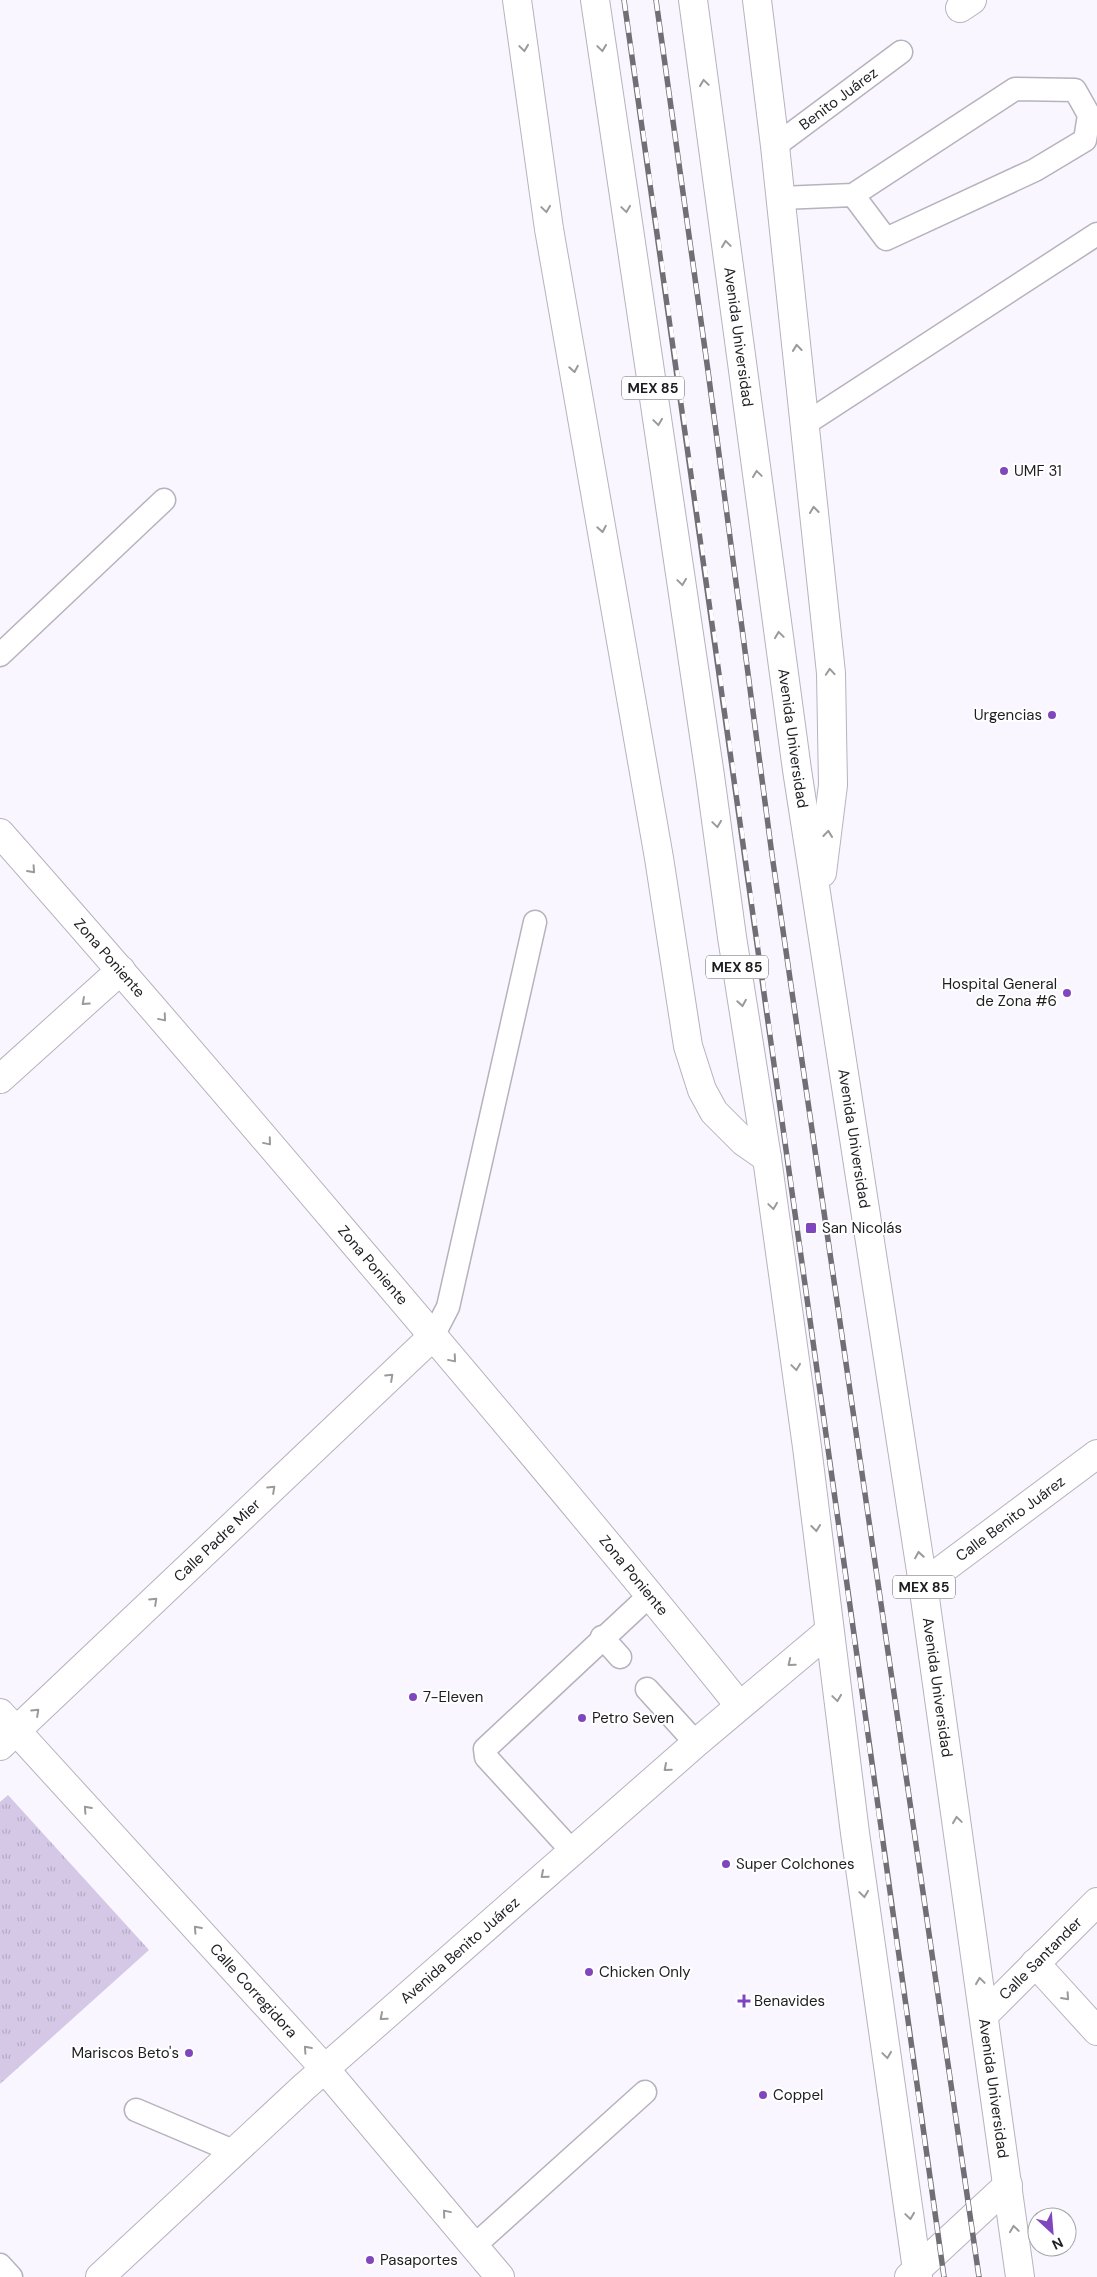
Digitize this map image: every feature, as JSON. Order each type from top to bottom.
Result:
[{"type":"main road","points":[[517,0],[549,229],[659,858],[688,1046],[702,1090],[714,1112],[744,1142],[767,1158]]},
{"type":"main road","name":"MEX 85","points":[[595,0],[710,776],[732,937],[767,1158],[807,1447],[828,1632],[915,2274]]},
{"type":"main road","name":"Avenida Universidad","points":[[693,0],[797,770],[923,1584],[1020,2277]]},
{"type":"main road","points":[[758,0],[781,198],[831,673],[833,728],[832,785],[827,842],[818,899]]},
{"type":"main road","name":"Zona Poniente","points":[[0,833],[121,970],[433,1336],[650,1595],[739,1705]]},
{"type":"main road","points":[[0,1079],[121,970]]},
{"type":"main road","name":"Calle Padre Mier","points":[[5,1730],[433,1336]]},
{"type":"main road","name":"Calle Benito Juárez","points":[[923,1584],[1097,1454]]},
{"type":"main road","name":"Avenida Benito Juárez","points":[[100,2277],[233,2151],[324,2069],[739,1705],[828,1632]]},
{"type":"main road","name":"Calle Corregidora","points":[[5,1730],[324,2069],[500,2277]]},
{"type":"main road","name":"Calle Santander","points":[[984,2015],[1097,1902]]},
{"type":"main road","points":[[1035,1963],[1097,2031]]},
{"type":"main road","points":[[915,2274],[1008,2185]]},
{"type":"lane","name":"Benito Juárez","points":[[775,146],[900,52]]},
{"type":"lane","points":[[781,198],[853,195],[1015,89],[1075,90],[1088,116],[1085,140],[1044,165],[886,239],[853,195]]},
{"type":"lane","points":[[805,424],[1097,234]]},
{"type":"lane","points":[[0,655],[164,500]]},
{"type":"lane","points":[[433,1336],[448,1307],[535,922]]},
{"type":"lane","points":[[572,1851],[486,1757],[484,1749],[602,1637],[650,1595]]},
{"type":"lane","points":[[602,1637],[620,1657]]},
{"type":"lane","points":[[647,1689],[696,1743]]},
{"type":"lane","points":[[474,2246],[645,2092]]},
{"type":"lane","points":[[136,2110],[233,2151]]},
{"type":"lane","points":[[0,2265],[11,2277]]},
{"type":"green space","points":[[8,1795],[149,1950],[0,2084],[0,1802]]},
{"type":"railway","points":[[624,0],[944,2277]]},
{"type":"railway","points":[[656,0],[708,371],[772,855],[979,2277]]},
{"type":"place","name":"UMF 31","points":[[1004,471]]},
{"type":"place","name":"Urgencias","points":[[1052,715]]},
{"type":"place","name":"Hospital General de Zona #6","points":[[1067,993]]},
{"type":"place","name":"San Nicolás","points":[[811,1228]]},
{"type":"place","name":"7-Eleven","points":[[413,1697]]},
{"type":"place","name":"Petro Seven","points":[[582,1718]]},
{"type":"place","name":"Super Colchones","points":[[726,1864]]},
{"type":"place","name":"Chicken Only","points":[[589,1972]]},
{"type":"place","name":"Benavides","points":[[744,2001]]},
{"type":"place","name":"Mariscos Beto's","points":[[189,2053]]},
{"type":"place","name":"Coppel","points":[[763,2095]]},
{"type":"place","name":"Pasaportes","points":[[370,2260]]}]
